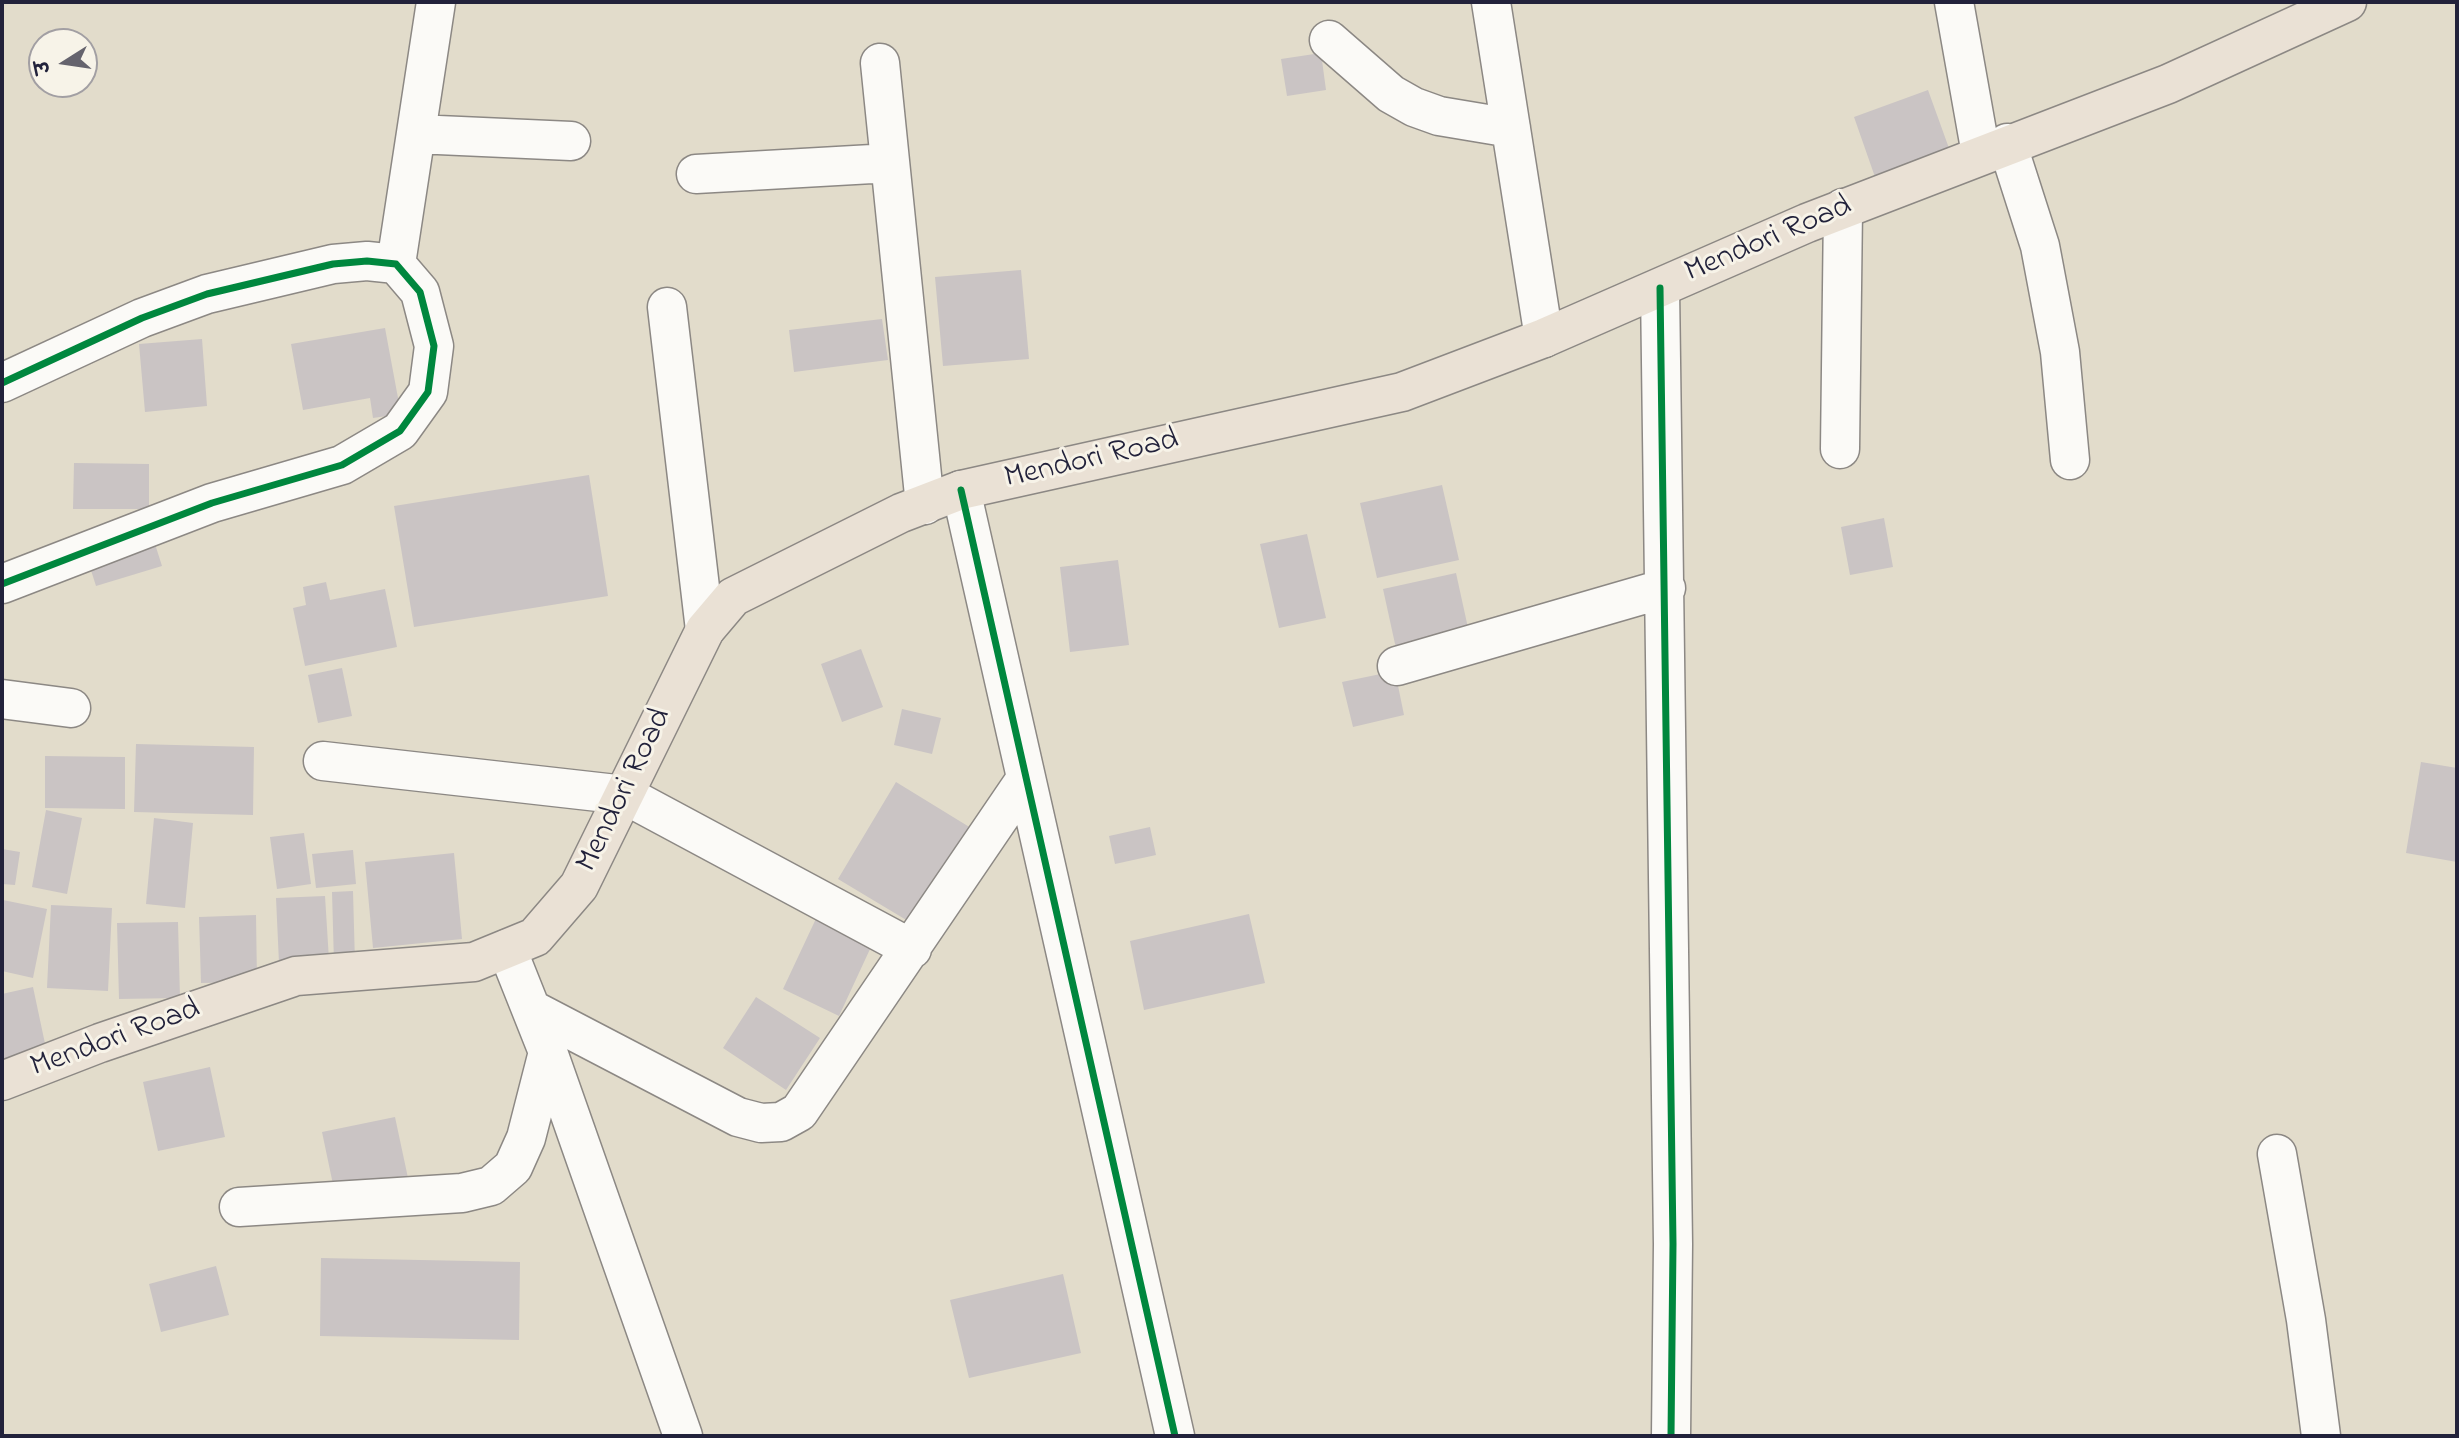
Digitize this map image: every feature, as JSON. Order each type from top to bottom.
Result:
[{"type":"main road","name":"Mendori Road","points":[[2,1081],[100,1042],[296,976],[474,962],[535,937],[579,886],[705,630],[733,597],[834,544],[961,490],[1402,392],[1544,338],[1843,208],[1994,148],[2168,84],[2347,2]]},
{"type":"street","points":[[396,264],[436,2]]},
{"type":"street","points":[[1491,2],[1544,338]]},
{"type":"street","points":[[1954,2],[1994,148],[2040,246],[2060,352],[2070,460]]},
{"type":"street","points":[[1329,40],[1391,94],[1414,107],[1439,116],[1511,128]]},
{"type":"street","points":[[880,63],[925,505]]},
{"type":"street","points":[[416,134],[571,141]]},
{"type":"street","points":[[696,174],[890,163]]},
{"type":"street","points":[[1840,449],[1843,208]]},
{"type":"street","points":[[2,383],[142,318],[207,295],[333,264],[367,261],[396,264],[420,292],[434,346],[428,392],[400,431],[342,465],[212,503],[2,584]]},
{"type":"street","points":[[1660,288],[1673,1244],[1671,1436]]},
{"type":"street","points":[[667,307],[705,630]]},
{"type":"street","points":[[961,490],[1175,1436]]},
{"type":"street","points":[[1397,666],[1666,588]]},
{"type":"street","points":[[2,699],[71,708]]},
{"type":"street","points":[[323,761],[625,795],[912,949]]},
{"type":"street","points":[[531,1009],[738,1117],[761,1123],[781,1122],[799,1112],[1025,780]]},
{"type":"street","points":[[507,948],[548,1052],[683,1436]]},
{"type":"street","points":[[239,1208],[462,1193],[491,1185],[513,1167],[526,1138],[548,1052]]},
{"type":"street","points":[[2277,1154],[2306,1320],[2321,1436]]},
{"type":"building","points":[[1321,53],[1326,90],[1287,96],[1281,59]]},
{"type":"building","points":[[1928,90],[1950,151],[1875,177],[1854,117]]},
{"type":"building","points":[[1021,270],[1029,359],[943,366],[935,277]]},
{"type":"building","points":[[882,319],[888,360],[794,372],[789,330]]},
{"type":"building","points":[[385,328],[401,414],[373,418],[370,398],[303,410],[291,344]]},
{"type":"building","points":[[202,339],[207,406],[145,412],[139,344]]},
{"type":"building","points":[[74,463],[149,464],[149,509],[73,509]]},
{"type":"building","points":[[589,475],[608,596],[414,627],[394,506]]},
{"type":"building","points":[[1442,485],[1459,560],[1377,578],[1360,503]]},
{"type":"building","points":[[1884,518],[1893,567],[1850,575],[1841,527]]},
{"type":"building","points":[[1307,534],[1326,618],[1279,628],[1260,544]]},
{"type":"building","points":[[155,544],[162,566],[96,586],[89,564]]},
{"type":"building","points":[[1118,560],[1129,645],[1070,652],[1060,567]]},
{"type":"building","points":[[1456,573],[1470,637],[1397,653],[1383,589]]},
{"type":"building","points":[[326,582],[330,600],[385,589],[397,647],[305,666],[293,608],[306,605],[303,587]]},
{"type":"building","points":[[861,649],[883,707],[842,722],[821,664]]},
{"type":"building","points":[[342,668],[352,716],[318,723],[308,675]]},
{"type":"building","points":[[1395,671],[1404,715],[1353,727],[1342,682]]},
{"type":"building","points":[[902,709],[941,718],[932,754],[894,745]]},
{"type":"building","points":[[136,744],[254,747],[253,815],[134,812]]},
{"type":"building","points":[[45,756],[125,757],[125,809],[45,808]]},
{"type":"building","points":[[2421,762],[2457,768],[2457,862],[2406,853]]},
{"type":"building","points":[[896,782],[971,828],[913,924],[838,879]]},
{"type":"building","points":[[46,810],[82,818],[67,894],[32,887]]},
{"type":"building","points":[[154,818],[193,823],[185,908],[146,904]]},
{"type":"building","points":[[1150,827],[1156,855],[1115,864],[1109,836]]},
{"type":"building","points":[[304,833],[311,884],[277,889],[270,837]]},
{"type":"building","points":[[2,849],[20,852],[15,885],[2,884]]},
{"type":"building","points":[[353,850],[356,884],[316,888],[312,854]]},
{"type":"building","points":[[454,853],[462,939],[373,948],[365,862]]},
{"type":"building","points":[[353,891],[355,963],[334,963],[332,892]]},
{"type":"building","points":[[325,896],[329,960],[279,963],[276,898]]},
{"type":"building","points":[[3,900],[47,909],[33,978],[2,971]]},
{"type":"building","points":[[51,905],[112,908],[108,991],[47,988]]},
{"type":"building","points":[[821,908],[877,934],[839,1016],[783,989]]},
{"type":"building","points":[[1249,914],[1265,983],[1144,1010],[1130,941]]},
{"type":"building","points":[[256,915],[257,982],[201,983],[199,917]]},
{"type":"building","points":[[178,922],[180,998],[119,999],[117,923]]},
{"type":"building","points":[[33,987],[47,1053],[2,1063],[2,994]]},
{"type":"building","points":[[756,997],[820,1038],[786,1090],[723,1048]]},
{"type":"building","points":[[210,1067],[225,1137],[158,1151],[143,1082]]},
{"type":"building","points":[[395,1117],[408,1178],[335,1194],[322,1132]]},
{"type":"building","points":[[321,1258],[520,1262],[519,1340],[320,1336]]},
{"type":"building","points":[[216,1266],[229,1315],[161,1332],[149,1284]]},
{"type":"building","points":[[1063,1274],[1081,1353],[969,1378],[950,1300]]},
{"type":"cycle path","points":[[2,383],[142,318],[207,294],[333,264],[367,261],[396,264],[420,292],[434,346],[428,392],[400,431],[342,465],[212,503],[2,584]]},
{"type":"cycle path","points":[[1660,288],[1673,1244],[1671,1436]]},
{"type":"cycle path","points":[[961,490],[1175,1436]]}]
